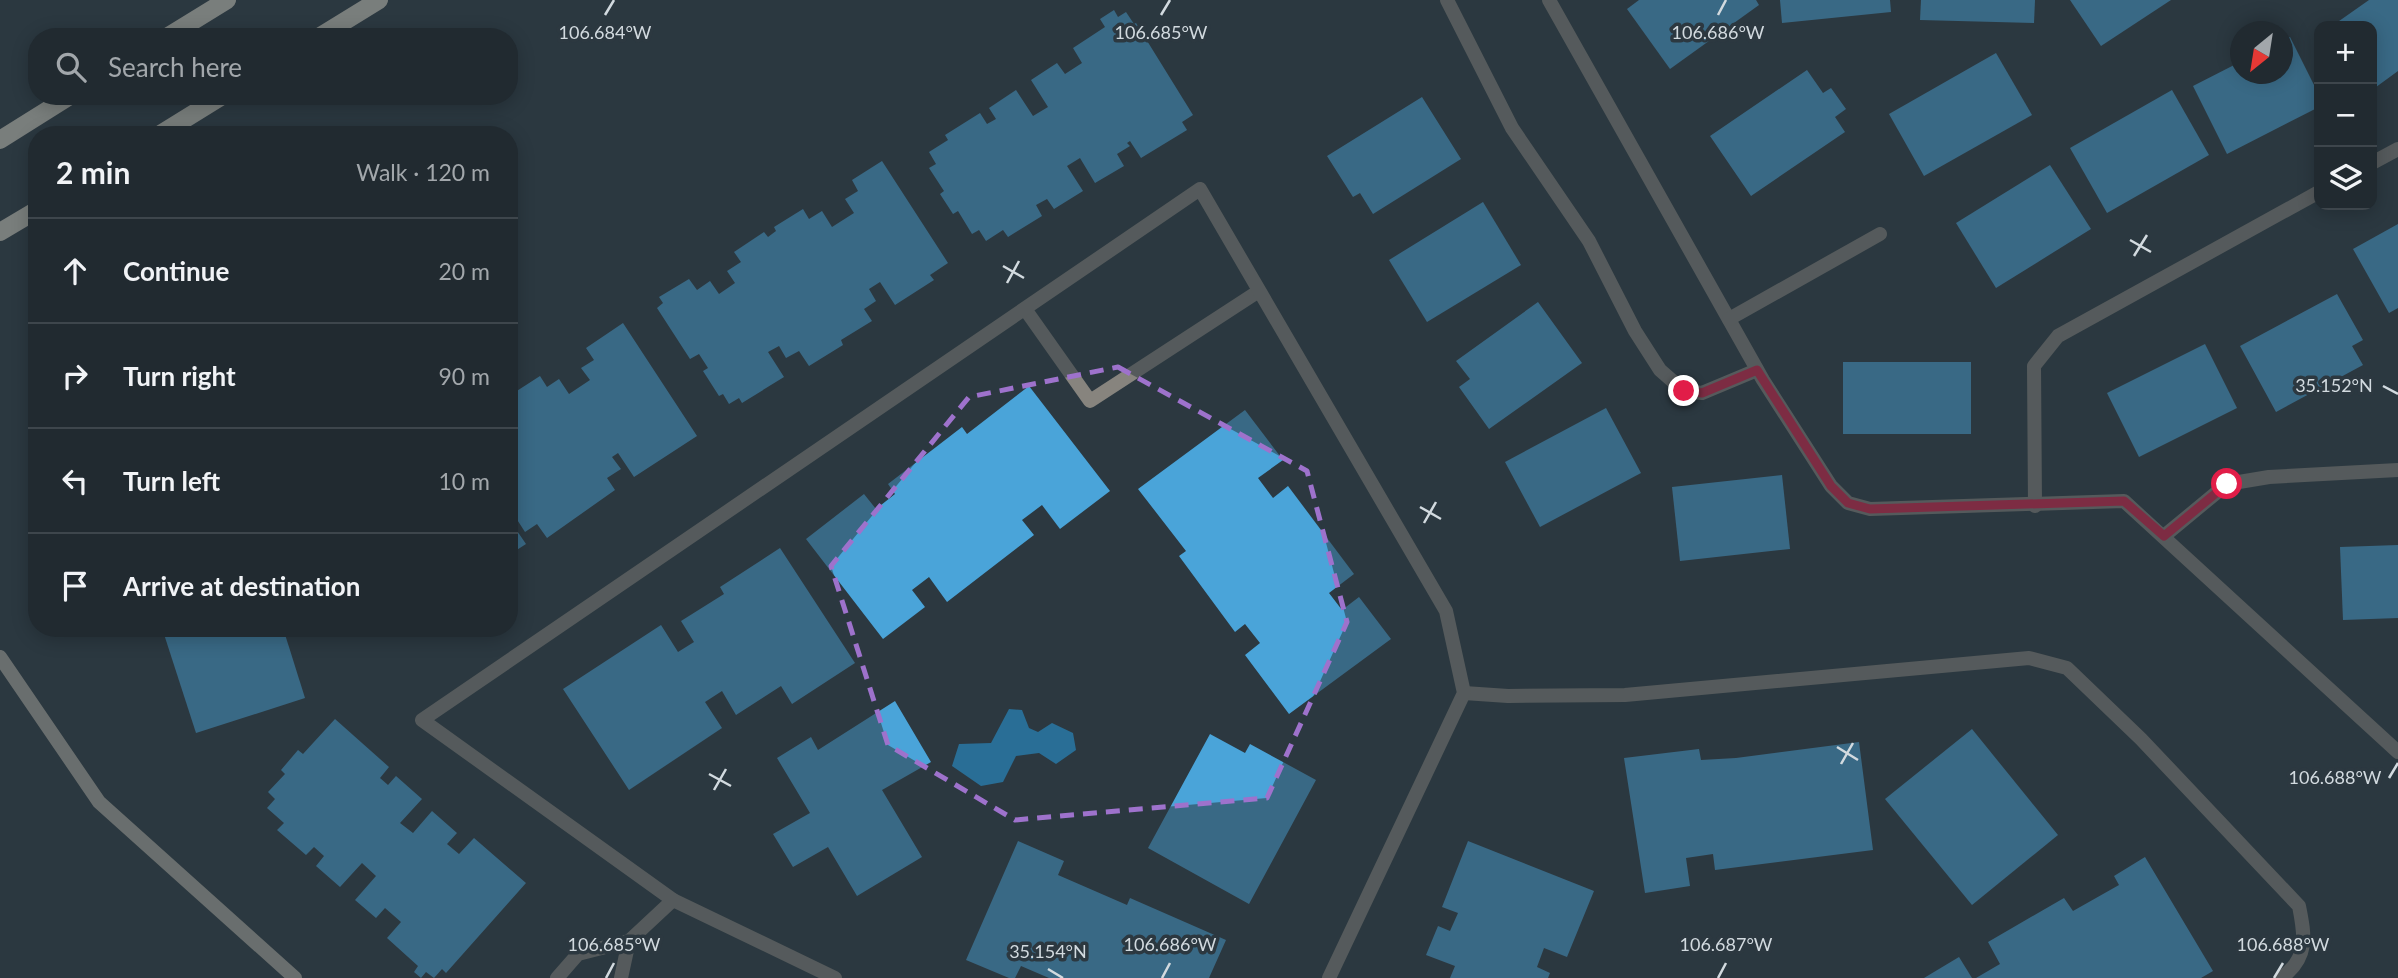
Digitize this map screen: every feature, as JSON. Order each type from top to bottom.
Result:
[{"type":"main road","points":[[182,28],[227,0]]},
{"type":"main road","points":[[334,28],[379,0]]},
{"type":"main road","points":[[0,140],[56,105]]},
{"type":"main road","points":[[174,126],[207,105]]},
{"type":"main road","points":[[0,232],[28,215]]},
{"type":"street","points":[[0,657],[99,802],[295,978]]},
{"type":"lane","points":[[1447,0],[1513,128],[1589,241],[1635,331],[1660,370],[1684,391],[1702,393],[1757,370]]},
{"type":"lane","points":[[1549,0],[1757,370],[1831,486],[1848,503],[1870,509],[2035,506],[2124,501],[2398,752]]},
{"type":"lane","points":[[2377,160],[2398,149]]},
{"type":"lane","points":[[835,978],[673,900],[422,720],[1200,190],[1446,611],[1464,693],[1329,978]]},
{"type":"lane","points":[[2035,506],[2034,366],[2045,349],[2059,336],[2314,195]]},
{"type":"lane","points":[[1729,320],[1880,234]]},
{"type":"lane","points":[[1025,309],[1090,401],[1259,290]]},
{"type":"lane","points":[[2164,536],[2227,484],[2269,478],[2398,470]]},
{"type":"lane","points":[[1464,693],[1508,696],[1625,695],[2029,658],[2067,668],[2141,739],[2300,906],[2305,939],[2295,968],[2281,978]]},
{"type":"lane","points":[[556,978],[578,954],[629,941],[673,900]]},
{"type":"lane","points":[[621,978],[629,941]]},
{"type":"highlighted area","points":[[1118,367],[1307,471],[1347,622],[1267,798],[1015,820],[888,745],[831,566],[969,397]]},
{"type":"water","points":[[1009,709],[1022,710],[1029,728],[1038,732],[1052,723],[1073,733],[1076,750],[1056,764],[1039,753],[1016,756],[1003,782],[981,786],[952,766],[959,744],[991,743]]},
{"type":"building","points":[[1639,0],[1756,0],[1759,5],[1670,69],[1627,9]]},
{"type":"building","points":[[1780,0],[1890,0],[1891,12],[1782,23]]},
{"type":"building","points":[[1921,0],[2035,0],[2034,23],[1920,20]]},
{"type":"building","points":[[2070,0],[2171,0],[2101,46]]},
{"type":"building","points":[[2369,0],[2398,0],[2398,71],[2377,86],[2377,21],[2339,21]]},
{"type":"building","points":[[1114,10],[1118,17],[1126,12],[1134,24],[1136,23],[1193,115],[1182,122],[1187,130],[1141,158],[1130,141],[1127,143],[1130,146],[1117,154],[1124,166],[1095,183],[1080,158],[1067,166],[1083,191],[1054,209],[1047,199],[1036,205],[1042,216],[1008,237],[1003,230],[986,241],[979,230],[972,234],[958,211],[953,214],[940,194],[944,191],[929,168],[936,164],[929,152],[948,140],[945,135],[980,113],[987,124],[996,119],[989,108],[1016,90],[1033,116],[1048,107],[1031,80],[1057,63],[1065,74],[1082,63],[1073,48],[1105,27],[1100,19]]},
{"type":"building","points":[[2293,43],[2314,85],[2314,110],[2227,154],[2193,86],[2230,67],[2230,84],[2293,84]]},
{"type":"building","points":[[1996,53],[2032,115],[1924,176],[1889,114]]},
{"type":"building","points":[[1807,70],[1823,93],[1831,88],[1846,109],[1835,117],[1845,132],[1751,196],[1710,136]]},
{"type":"building","points":[[2172,90],[2209,155],[2107,213],[2070,148]]},
{"type":"building","points":[[1422,97],[1461,159],[1373,214],[1360,193],[1353,197],[1327,156]]},
{"type":"building","points":[[882,161],[948,263],[930,275],[934,280],[895,305],[880,282],[869,289],[876,301],[864,309],[872,321],[841,340],[843,345],[809,366],[799,351],[786,358],[779,346],[768,352],[784,377],[742,403],[739,398],[729,404],[723,394],[719,396],[703,371],[708,368],[699,354],[690,359],[657,308],[663,303],[659,297],[689,279],[697,290],[710,281],[719,294],[735,283],[727,271],[741,262],[734,252],[764,232],[768,237],[776,231],[774,227],[803,209],[809,219],[822,211],[832,227],[854,213],[845,199],[858,191],[852,180]]},
{"type":"building","points":[[2050,165],[2091,229],[1996,288],[1956,223]]},
{"type":"building","points":[[1483,202],[1521,265],[1427,322],[1389,260]]},
{"type":"building","points":[[2398,224],[2398,308],[2389,313],[2353,249]]},
{"type":"building","points":[[2337,294],[2363,340],[2352,346],[2363,365],[2276,412],[2240,346]]},
{"type":"building","points":[[1538,302],[1582,363],[1489,429],[1459,387],[1470,379],[1456,361]]},
{"type":"building","points":[[623,323],[697,436],[634,477],[618,453],[612,457],[621,469],[607,478],[615,490],[547,538],[537,524],[525,532],[518,521],[518,390],[540,376],[547,387],[559,379],[569,394],[590,380],[581,368],[594,360],[586,348]]},
{"type":"building","points":[[2205,344],[2237,408],[2139,457],[2107,393]]},
{"type":"building","points":[[1843,362],[1971,362],[1971,434],[1843,434]]},
{"type":"building","points":[[1029,386],[1110,491],[1060,529],[1042,505],[1022,520],[1034,535],[947,602],[929,577],[912,590],[925,607],[883,639],[806,539],[864,494],[876,509],[895,494],[888,484],[962,427],[967,434]]},
{"type":"building","points":[[1606,408],[1641,473],[1540,527],[1505,462]]},
{"type":"building","points":[[1245,410],[1283,460],[1258,478],[1273,498],[1288,486],[1354,574],[1329,593],[1342,610],[1359,597],[1391,639],[1289,714],[1245,655],[1260,643],[1245,624],[1235,632],[1179,556],[1186,551],[1138,489]]},
{"type":"building","points":[[1782,475],[1790,549],[1680,561],[1672,487]]},
{"type":"building","points":[[518,532],[526,544],[518,549]]},
{"type":"building","points":[[2398,545],[2398,618],[2343,620],[2340,547]]},
{"type":"building","points":[[780,548],[855,663],[792,704],[781,686],[736,715],[722,691],[705,702],[722,728],[629,790],[563,689],[661,625],[678,652],[694,642],[681,621],[724,594],[720,587]]},
{"type":"building","points":[[165,637],[286,637],[305,698],[196,733]]},
{"type":"building","points":[[895,701],[931,762],[882,790],[922,857],[857,896],[828,847],[793,867],[773,834],[810,813],[777,758],[811,737],[818,750]]},
{"type":"building","points":[[335,719],[389,767],[380,778],[388,785],[396,776],[422,799],[400,823],[413,833],[432,811],[457,833],[447,844],[459,854],[474,838],[526,883],[446,973],[442,969],[434,978],[426,972],[421,978],[414,972],[418,966],[387,938],[401,922],[385,908],[376,918],[355,900],[376,876],[362,863],[340,887],[316,866],[324,856],[314,847],[306,855],[277,830],[284,823],[267,808],[275,799],[268,792],[285,774],[281,770],[298,750],[303,754]]},
{"type":"building","points":[[1972,729],[2058,835],[1972,905],[1885,799]]},
{"type":"building","points":[[1210,734],[1245,753],[1250,744],[1316,780],[1249,904],[1148,848]]},
{"type":"building","points":[[1859,742],[1873,850],[1715,870],[1713,854],[1686,858],[1690,886],[1645,893],[1624,758],[1699,749],[1701,760],[1736,758]]},
{"type":"building","points":[[1018,841],[1064,861],[1058,875],[1127,905],[1130,898],[1226,940],[1209,978],[1049,978],[1021,966],[1015,978],[1009,978],[966,960]]},
{"type":"building","points":[[1468,841],[1594,891],[1567,957],[1544,948],[1537,967],[1550,973],[1548,978],[1450,978],[1455,966],[1426,955],[1438,926],[1450,931],[1458,913],[1442,907]]},
{"type":"building","points":[[2145,857],[2213,971],[2201,978],[1976,978],[2000,964],[1988,942],[2064,898],[2073,911],[2119,885],[2114,876]]},
{"type":"building","points":[[1959,957],[1972,978],[1924,978]]},
{"type":"route","points":[[1684,391],[1702,393],[1757,370],[1831,486],[1848,503],[1870,509],[2035,506],[2124,501],[2164,536],[2227,484]]}]
